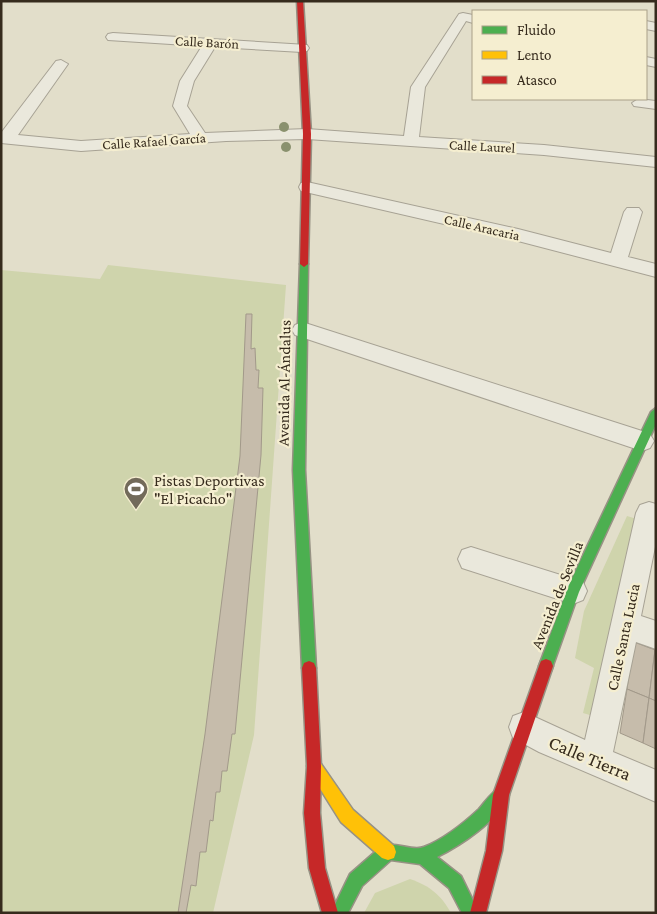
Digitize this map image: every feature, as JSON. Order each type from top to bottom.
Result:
[{"type":"street","name":"Avenida Al-Ándalus","points":[[300,1],[307,134],[307,187],[299,470],[314,766],[312,813],[317,868],[330,913]]},
{"type":"street","points":[[411,142],[418,87],[463,18],[472,19]]},
{"type":"street","name":"Calle Barón","points":[[113,37],[302,48]]},
{"type":"street","points":[[200,138],[180,106],[187,81],[211,42]]},
{"type":"street","points":[[4,138],[61,64]]},
{"type":"street","points":[[639,103],[656,105]]},
{"type":"street","name":"Calle Laurel","points":[[307,134],[544,150],[656,162]]},
{"type":"street","name":"Calle Rafael García","points":[[4,138],[81,146],[200,138],[307,134]]},
{"type":"street","name":"Calle Aracaria","points":[[307,187],[518,235],[656,271]]},
{"type":"street","points":[[618,260],[633,212]]},
{"type":"street","points":[[302,330],[642,441]]},
{"type":"street","name":"Avenida de Sevilla","points":[[478,913],[494,852],[500,795],[574,591],[655,413]]},
{"type":"street","name":"Calle Santa Lucia","points":[[596,760],[652,514],[615,500]]},
{"type":"street","points":[[471,559],[574,591]]},
{"type":"street","points":[[626,624],[656,635]]},
{"type":"street","name":"Calle Tierra","points":[[524,728],[656,786]]},
{"type":"street","points":[[314,766],[347,816],[388,852],[422,856],[454,882],[471,913]]},
{"type":"street","name":"Avenida de Sevilla","points":[[422,856],[459,838],[484,819],[500,795]]},
{"type":"street","points":[[339,913],[356,880],[388,852]]},
{"type":"green space","name":"Pistas Deportivas \"El Picacho\"","points":[[108,265],[286,285],[254,735],[213,913],[1,913],[1,270],[100,279]]},
{"type":"green space","points":[[627,516],[640,520],[600,718],[583,713],[594,668],[575,658],[584,611]]},
{"type":"green space","points":[[410,879],[434,892],[451,913],[364,913],[375,893]]},
{"type":"building","points":[[246,314],[252,314],[251,349],[255,348],[256,370],[259,370],[258,388],[263,388],[261,455],[235,734],[232,734],[227,771],[222,771],[220,792],[216,792],[213,821],[210,820],[206,852],[200,852],[196,886],[191,885],[186,913],[178,913],[205,734],[240,456]]},
{"type":"building","points":[[634,642],[655,650],[649,698],[627,689]]},
{"type":"building","points":[[656,650],[656,701],[649,698]]},
{"type":"building","points":[[627,689],[649,698],[643,743],[620,733]]},
{"type":"building","points":[[649,698],[656,701],[656,749],[643,743]]},
{"type":"traffic: fast","points":[[304,264],[299,470],[309,668]]},
{"type":"traffic: fast","points":[[546,666],[573,591],[656,412]]},
{"type":"traffic: fast","points":[[423,856],[446,844],[466,830],[501,795]]},
{"type":"traffic: fast","points":[[339,913],[356,880],[388,852],[423,856],[455,882],[471,913]]},
{"type":"traffic: slow","points":[[314,766],[347,816],[388,852]]},
{"type":"traffic: jam","points":[[300,1],[307,134],[304,264]]},
{"type":"traffic: jam","points":[[478,913],[494,851],[501,795],[546,666]]},
{"type":"traffic: jam","points":[[309,668],[314,766],[312,813],[317,868],[330,913]]},
{"type":"place","name":"Pistas Deportivas \"El Picacho\"","points":[[136,510]]}]
